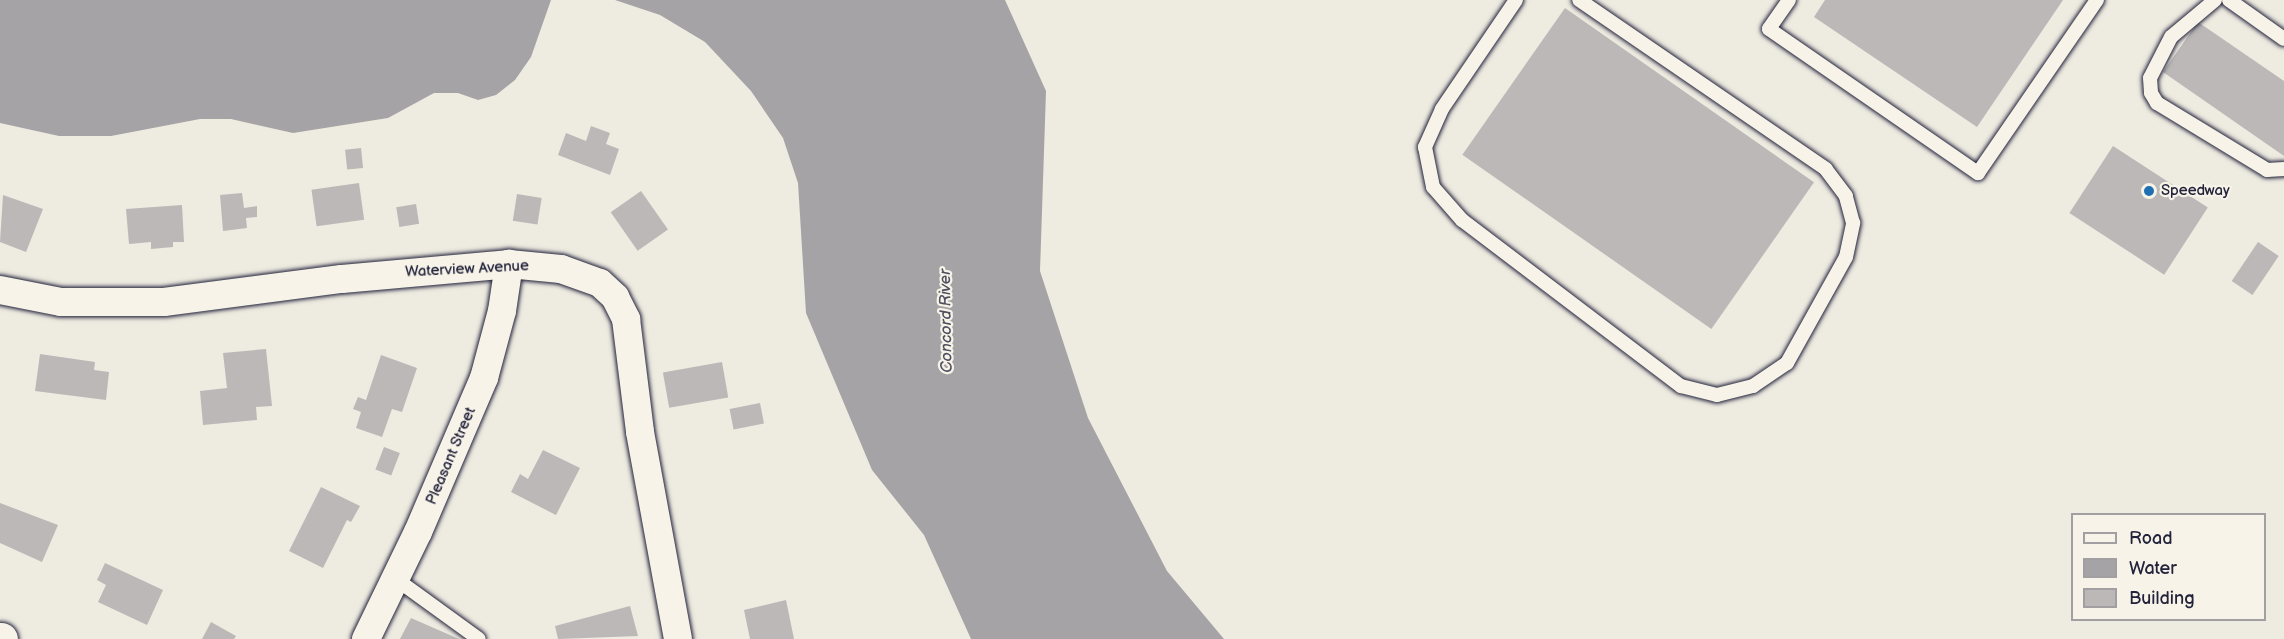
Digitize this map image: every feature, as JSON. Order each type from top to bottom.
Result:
[{"type":"street","name":"Waterview Avenue","points":[[0,290],[62,302],[153,302],[342,279],[509,264],[582,273],[615,297],[626,319],[640,432],[678,639]]},
{"type":"street","name":"Pleasant Street","points":[[366,639],[396,579],[484,378],[502,311],[509,264]]},
{"type":"lane","points":[[1516,0],[1442,109],[1425,147],[1433,187],[1462,220],[1681,386],[1716,395],[1753,386],[1787,363],[1846,257],[1852,223],[1845,196],[1826,169],[1579,0]]},
{"type":"lane","points":[[1789,0],[1769,29],[1978,173],[2097,0]]},
{"type":"lane","points":[[2215,0],[2171,37],[2150,78],[2151,93],[2157,103],[2267,170],[2284,169]]},
{"type":"lane","points":[[2229,0],[2284,39]]},
{"type":"lane","points":[[396,579],[478,639]]},
{"type":"water","points":[[0,0],[551,0],[531,57],[515,80],[496,95],[478,100],[458,93],[434,93],[388,118],[293,133],[231,119],[200,119],[111,136],[59,136],[0,123]]},
{"type":"water","name":"Concord River","points":[[615,0],[1005,0],[1046,91],[1040,271],[1088,418],[1167,571],[1224,639],[971,639],[924,535],[872,470],[806,313],[798,183],[783,138],[751,91],[705,42],[660,15]]},
{"type":"building","points":[[1825,0],[2063,0],[1977,127],[1814,17]]},
{"type":"building","points":[[1565,8],[1814,182],[1711,329],[1462,155]]},
{"type":"building","points":[[2198,22],[2284,81],[2284,156],[2163,72]]},
{"type":"building","points":[[591,126],[610,133],[606,144],[619,149],[610,175],[558,155],[566,133],[586,141]]},
{"type":"building","points":[[2113,146],[2208,208],[2164,275],[2069,213]]},
{"type":"building","points":[[361,148],[363,168],[347,170],[345,150]]},
{"type":"building","points":[[359,183],[364,220],[317,226],[311,190]]},
{"type":"building","points":[[641,191],[668,230],[638,251],[611,212]]},
{"type":"building","points":[[242,193],[244,208],[257,206],[257,217],[246,218],[247,228],[223,231],[220,195]]},
{"type":"building","points":[[517,194],[542,198],[537,225],[513,221]]},
{"type":"building","points":[[3,195],[43,209],[26,252],[0,242]]},
{"type":"building","points":[[416,204],[419,224],[399,227],[396,207]]},
{"type":"building","points":[[182,205],[184,242],[173,242],[173,247],[151,249],[151,242],[129,244],[126,209]]},
{"type":"building","points":[[2258,242],[2279,256],[2252,295],[2232,281]]},
{"type":"building","points":[[266,349],[272,406],[256,407],[257,420],[203,425],[200,391],[227,388],[223,353]]},
{"type":"building","points":[[40,354],[95,362],[94,370],[109,372],[106,400],[35,391]]},
{"type":"building","points":[[381,355],[417,368],[402,412],[392,409],[382,437],[356,428],[361,412],[353,409],[358,397],[366,400]]},
{"type":"building","points":[[722,362],[728,397],[669,408],[663,372]]},
{"type":"building","points":[[760,403],[764,424],[734,430],[730,409]]},
{"type":"building","points":[[384,447],[400,453],[391,475],[375,469]]},
{"type":"building","points":[[543,450],[580,468],[556,515],[511,492],[520,474],[528,479]]},
{"type":"building","points":[[321,487],[360,506],[351,522],[347,520],[323,568],[289,551]]},
{"type":"building","points":[[0,503],[58,525],[42,562],[0,543]]},
{"type":"building","points":[[105,563],[163,590],[147,625],[98,602],[106,585],[97,580]]},
{"type":"building","points":[[786,600],[794,639],[750,639],[744,610]]},
{"type":"building","points":[[630,606],[638,636],[558,639],[555,626]]},
{"type":"building","points":[[411,618],[459,639],[400,639]]},
{"type":"building","points":[[211,622],[236,636],[234,639],[202,639]]},
{"type":"place","name":"Speedway","points":[[2149,191]]}]
